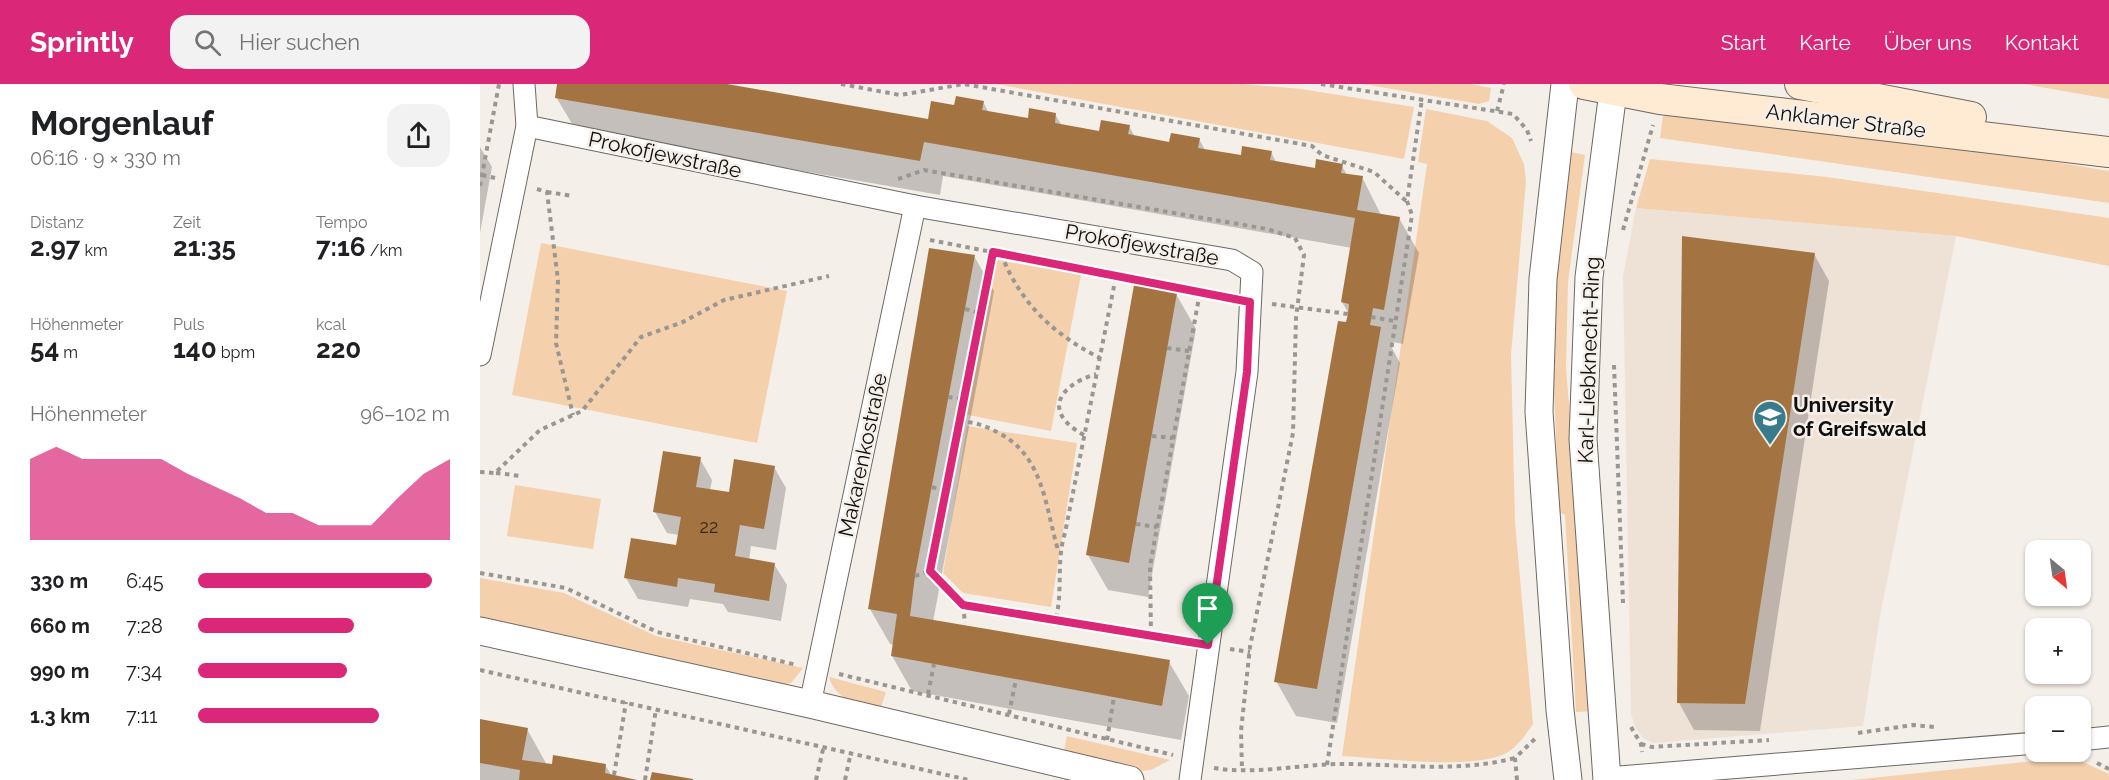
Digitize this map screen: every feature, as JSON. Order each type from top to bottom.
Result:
[{"type":"main road","name":"Anklamer Straße","points":[[1584,84],[1614,87],[1660,99],[2109,152]]},
{"type":"main road","name":"Anklamer Straße","points":[[1800,84],[2109,144]]},
{"type":"street","points":[[480,355],[527,126],[524,84]]},
{"type":"street","name":"Karl-Liebknecht-Ring","points":[[1565,84],[1543,279],[1539,412],[1560,710],[1568,780]]},
{"type":"street","name":"Karl-Liebknecht-Ring","points":[[1602,779],[1583,439],[1589,277],[1614,87]]},
{"type":"street","name":"Prokofjewstraße","points":[[527,126],[915,206],[1232,260],[1252,272],[1247,372],[1191,770]]},
{"type":"street","name":"Makarenkostraße","points":[[810,704],[915,206]]},
{"type":"street","points":[[480,631],[810,704],[1130,780]]},
{"type":"street","points":[[2091,739],[2109,737]]},
{"type":"street","points":[[1602,779],[2025,744]]},
{"type":"path","points":[[480,186],[499,84]]},
{"type":"path","points":[[841,84],[900,95],[964,84],[1312,146],[1322,156],[1374,172],[1407,201]]},
{"type":"path","points":[[1321,84],[1513,114]]},
{"type":"path","points":[[1497,111],[1504,84]]},
{"type":"path","points":[[1327,765],[1376,462],[1394,321],[1412,215],[1407,201],[1422,99]]},
{"type":"path","points":[[1623,232],[1653,125]]},
{"type":"path","points":[[886,177],[897,179],[924,170],[980,178],[1267,229],[1295,238],[1304,255],[1297,307],[1293,433],[1250,652],[1241,731],[1242,768]]},
{"type":"path","points":[[482,175],[546,192],[573,196]]},
{"type":"path","points":[[546,192],[558,280],[556,344],[573,415]]},
{"type":"path","points":[[909,236],[1250,302]]},
{"type":"path","points":[[930,571],[993,252]]},
{"type":"path","points":[[1001,254],[1007,270],[1042,318],[1058,334],[1100,358]]},
{"type":"path","points":[[495,473],[540,430],[582,411],[640,337],[683,322],[724,300],[829,276]]},
{"type":"path","points":[[1059,552],[1065,533],[1116,276]]},
{"type":"path","points":[[1151,635],[1150,566],[1200,292]]},
{"type":"path","points":[[1297,307],[1348,314]]},
{"type":"path","points":[[965,309],[981,313]]},
{"type":"path","points":[[1371,317],[1394,321]]},
{"type":"path","points":[[1167,348],[1189,351]]},
{"type":"path","points":[[1614,358],[1623,606]]},
{"type":"path","points":[[1084,435],[1067,423],[1061,413],[1060,402],[1064,391],[1075,381],[1097,374]]},
{"type":"path","points":[[948,397],[963,399]]},
{"type":"path","points":[[959,422],[972,422],[988,428],[1027,455],[1043,485],[1059,552],[1060,600],[1056,618]]},
{"type":"path","points":[[1152,436],[1173,438]]},
{"type":"path","points":[[480,472],[521,476]]},
{"type":"path","points":[[932,487],[945,491]]},
{"type":"path","points":[[1136,524],[1157,527]]},
{"type":"path","points":[[930,571],[963,605],[1056,618],[1250,652]]},
{"type":"path","points":[[915,576],[930,571]]},
{"type":"path","points":[[480,573],[566,588],[657,632],[1009,714],[1107,740],[1191,770],[1327,765],[1484,766],[1515,758]]},
{"type":"path","points":[[963,605],[964,623]]},
{"type":"path","points":[[928,694],[934,664]]},
{"type":"path","points":[[480,670],[824,745],[969,780]]},
{"type":"path","points":[[1009,714],[1016,679]]},
{"type":"path","points":[[1107,740],[1114,697]]},
{"type":"path","points":[[614,775],[626,702]]},
{"type":"path","points":[[645,780],[656,709]]},
{"type":"path","points":[[1628,721],[1641,744],[1643,775]]},
{"type":"path","points":[[816,780],[824,745]]},
{"type":"path","points":[[845,780],[851,752]]},
{"type":"shaded area","points":[[996,84],[1243,84],[1301,89],[1414,107],[1404,159]]},
{"type":"shaded area","points":[[1363,84],[1471,84],[1491,88],[1489,101],[1479,104]]},
{"type":"shaded area","points":[[2024,84],[2109,84],[2109,99]]},
{"type":"shaded area","points":[[1426,109],[1487,121],[1512,138],[1524,164],[1526,181],[1511,355],[1515,522],[1533,724],[1519,743],[1508,752],[1493,758],[1474,761],[1428,762],[1342,756],[1427,164],[1418,162]]},
{"type":"shaded area","points":[[1667,114],[1989,151],[2109,171],[2109,203],[1660,138],[1663,116]]},
{"type":"shaded area","points":[[1571,152],[1585,155],[1568,282],[1566,368],[1594,711],[1576,712],[1565,515],[1559,512],[1553,364],[1556,275]]},
{"type":"shaded area","points":[[1650,159],[1827,177],[2109,218],[2109,266],[1956,236],[1636,208]]},
{"type":"shaded area","name":"University of Greifswald","points":[[1636,208],[1956,236],[1880,616],[1863,726],[1653,743],[1643,738],[1635,727],[1631,714],[1623,276]]},
{"type":"shaded area","points":[[541,243],[787,291],[757,443],[512,395]]},
{"type":"shaded area","points":[[992,259],[1081,275],[1051,431],[963,414]]},
{"type":"shaded area","points":[[967,426],[1077,443],[1051,607],[963,593],[943,573]]},
{"type":"shaded area","points":[[515,485],[601,499],[593,549],[507,536]]},
{"type":"shaded area","points":[[480,578],[564,593],[656,636],[803,668],[791,683],[781,685],[480,620]]},
{"type":"shaded area","points":[[829,677],[886,692],[880,710],[849,700],[837,691]]},
{"type":"shaded area","points":[[1067,736],[1170,760],[1151,770],[1140,771],[1063,755]]},
{"type":"shaded area","points":[[2025,762],[2083,762],[2109,774],[2109,780],[1852,780]]},
{"type":"building","points":[[557,84],[727,84],[928,119],[931,101],[954,105],[956,96],[984,101],[982,110],[1028,118],[1029,108],[1056,113],[1055,123],[1099,131],[1101,120],[1130,125],[1128,134],[1169,142],[1171,133],[1200,138],[1198,148],[1241,155],[1242,146],[1272,151],[1270,160],[1315,168],[1316,159],[1343,164],[1341,173],[1363,176],[1357,210],[1400,217],[1384,310],[1373,308],[1370,325],[1381,327],[1317,689],[1274,682],[1338,321],[1346,322],[1348,314],[1349,304],[1341,302],[1355,218],[924,142],[920,161],[555,98]]},
{"type":"building","points":[[1682,236],[1815,253],[1745,704],[1677,703]]},
{"type":"building","points":[[929,248],[975,255],[915,576],[910,616],[1170,660],[1162,706],[891,656],[897,614],[868,609]]},
{"type":"building","points":[[1134,285],[1177,293],[1129,563],[1086,555]]},
{"type":"building","points":[[663,451],[701,457],[696,487],[729,492],[734,459],[775,466],[764,529],[740,525],[735,556],[775,563],[769,601],[714,592],[715,584],[678,578],[677,587],[624,578],[631,538],[676,545],[681,517],[653,512]]},
{"type":"building","points":[[480,719],[528,728],[522,760],[552,764],[553,755],[606,764],[605,773],[637,780],[519,780],[520,770],[480,763]]},
{"type":"building","points":[[652,772],[693,779],[693,780],[650,780]]},
{"type":"place","name":"University of Greifswald","points":[[1770,446]]},
{"type":"route","points":[[993,252],[1250,302],[1247,372],[1208,645],[1056,618],[963,605],[930,571],[993,252]]}]
